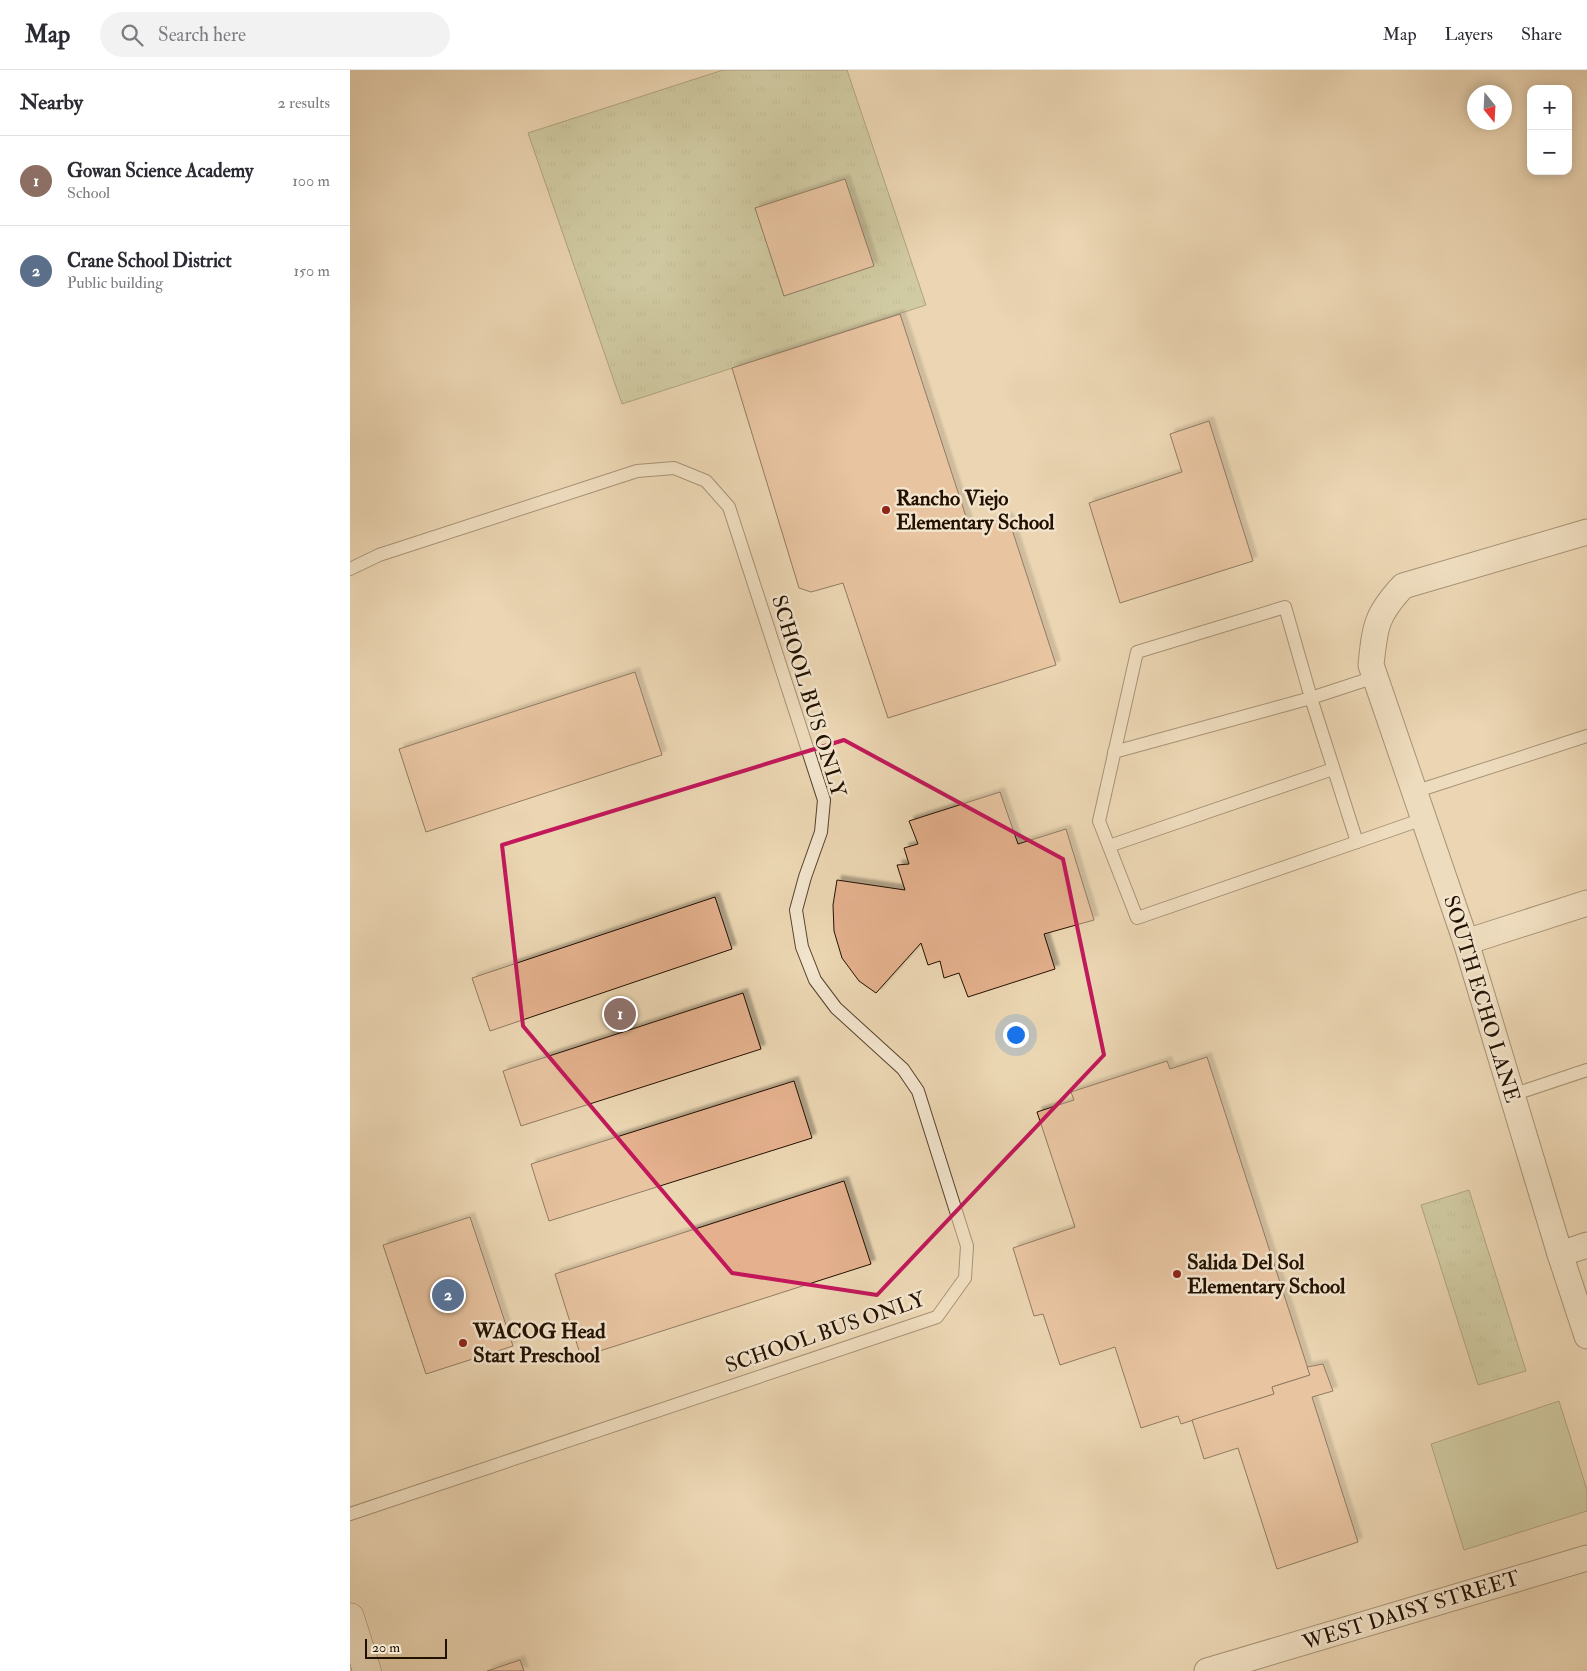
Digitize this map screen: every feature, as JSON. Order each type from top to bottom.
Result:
[{"type":"main road","points":[[350,1618],[367,1671]]},
{"type":"street","points":[[1373,671],[1375,630],[1384,606],[1403,586],[1587,532]]},
{"type":"street","name":"SOUTH ECHO LANE","points":[[1373,671],[1466,942],[1560,1254],[1587,1336]]},
{"type":"street","points":[[1466,942],[1587,903]]},
{"type":"street","points":[[1560,1254],[1587,1245]]},
{"type":"street","name":"WEST DAISY STREET","points":[[1207,1671],[1587,1558]]},
{"type":"lane","name":"SCHOOL BUS ONLY","points":[[350,569],[379,555],[637,471],[674,468],[706,481],[729,508],[824,800],[821,832],[805,877],[796,910],[802,946],[815,980],[836,1008],[903,1069],[918,1091],[967,1246],[965,1278],[937,1317],[350,1514]]},
{"type":"lane","points":[[1357,842],[1311,698],[1285,607],[1137,652],[1099,821],[1137,918],[1357,842],[1423,819]]},
{"type":"lane","points":[[1114,752],[1311,698],[1373,671]]},
{"type":"lane","points":[[1414,792],[1587,736]]},
{"type":"lane","points":[[1108,846],[1334,769]]},
{"type":"lane","points":[[1512,1095],[1587,1070]]},
{"type":"highlighted area","points":[[844,740],[1063,859],[1104,1055],[877,1295],[732,1273],[523,1026],[502,845]]},
{"type":"green space","points":[[723,70],[847,70],[926,305],[622,404],[528,133]]},
{"type":"green space","points":[[1469,1190],[1526,1371],[1478,1385],[1421,1205]]},
{"type":"green space","points":[[1559,1401],[1587,1490],[1587,1511],[1464,1550],[1431,1444]]},
{"type":"building","points":[[845,179],[874,266],[784,296],[755,208]]},
{"type":"building","name":"Rancho Viejo Elementary School","points":[[900,314],[970,529],[1008,517],[1056,665],[888,718],[843,583],[811,592],[799,588],[732,368]]},
{"type":"building","points":[[1209,421],[1253,561],[1120,603],[1089,503],[1182,472],[1170,434]]},
{"type":"building","points":[[635,672],[662,755],[426,832],[399,749]]},
{"type":"building","points":[[1000,792],[1018,844],[1066,829],[1094,920],[1044,934],[1055,969],[968,997],[959,973],[944,978],[940,961],[928,965],[921,943],[876,993],[859,981],[842,958],[834,931],[833,905],[837,880],[905,890],[897,865],[909,864],[904,848],[918,844],[909,821]]},
{"type":"building","points":[[715,897],[732,949],[490,1031],[472,978]]},
{"type":"building","points":[[743,993],[761,1049],[521,1126],[503,1071]]},
{"type":"building","name":"Salida Del Sol Elementary School","points":[[1207,1057],[1310,1375],[1272,1387],[1274,1394],[1181,1424],[1178,1416],[1141,1428],[1115,1347],[1060,1365],[1043,1314],[1034,1316],[1013,1248],[1075,1227],[1037,1112],[1074,1100],[1071,1092],[1167,1061],[1170,1069]]},
{"type":"building","points":[[794,1081],[812,1138],[549,1221],[531,1164]]},
{"type":"building","points":[[844,1181],[871,1264],[581,1357],[555,1274]]},
{"type":"building","points":[[470,1217],[513,1346],[426,1374],[383,1245]]},
{"type":"building","points":[[1323,1364],[1333,1391],[1312,1397],[1358,1542],[1277,1569],[1238,1448],[1204,1459],[1192,1420],[1274,1394],[1272,1387],[1310,1375],[1307,1367]]},
{"type":"building","points":[[520,1660],[524,1671],[487,1671]]},
{"type":"place","name":"Rancho Viejo Elementary School","points":[[886,510]]},
{"type":"place","name":"Gowan Science Academy","points":[[620,1014]]},
{"type":"place","name":"Salida Del Sol Elementary School","points":[[1177,1274]]},
{"type":"place","name":"Crane School District","points":[[448,1295]]},
{"type":"place","name":"WACOG Head Start Preschool","points":[[463,1343]]}]
